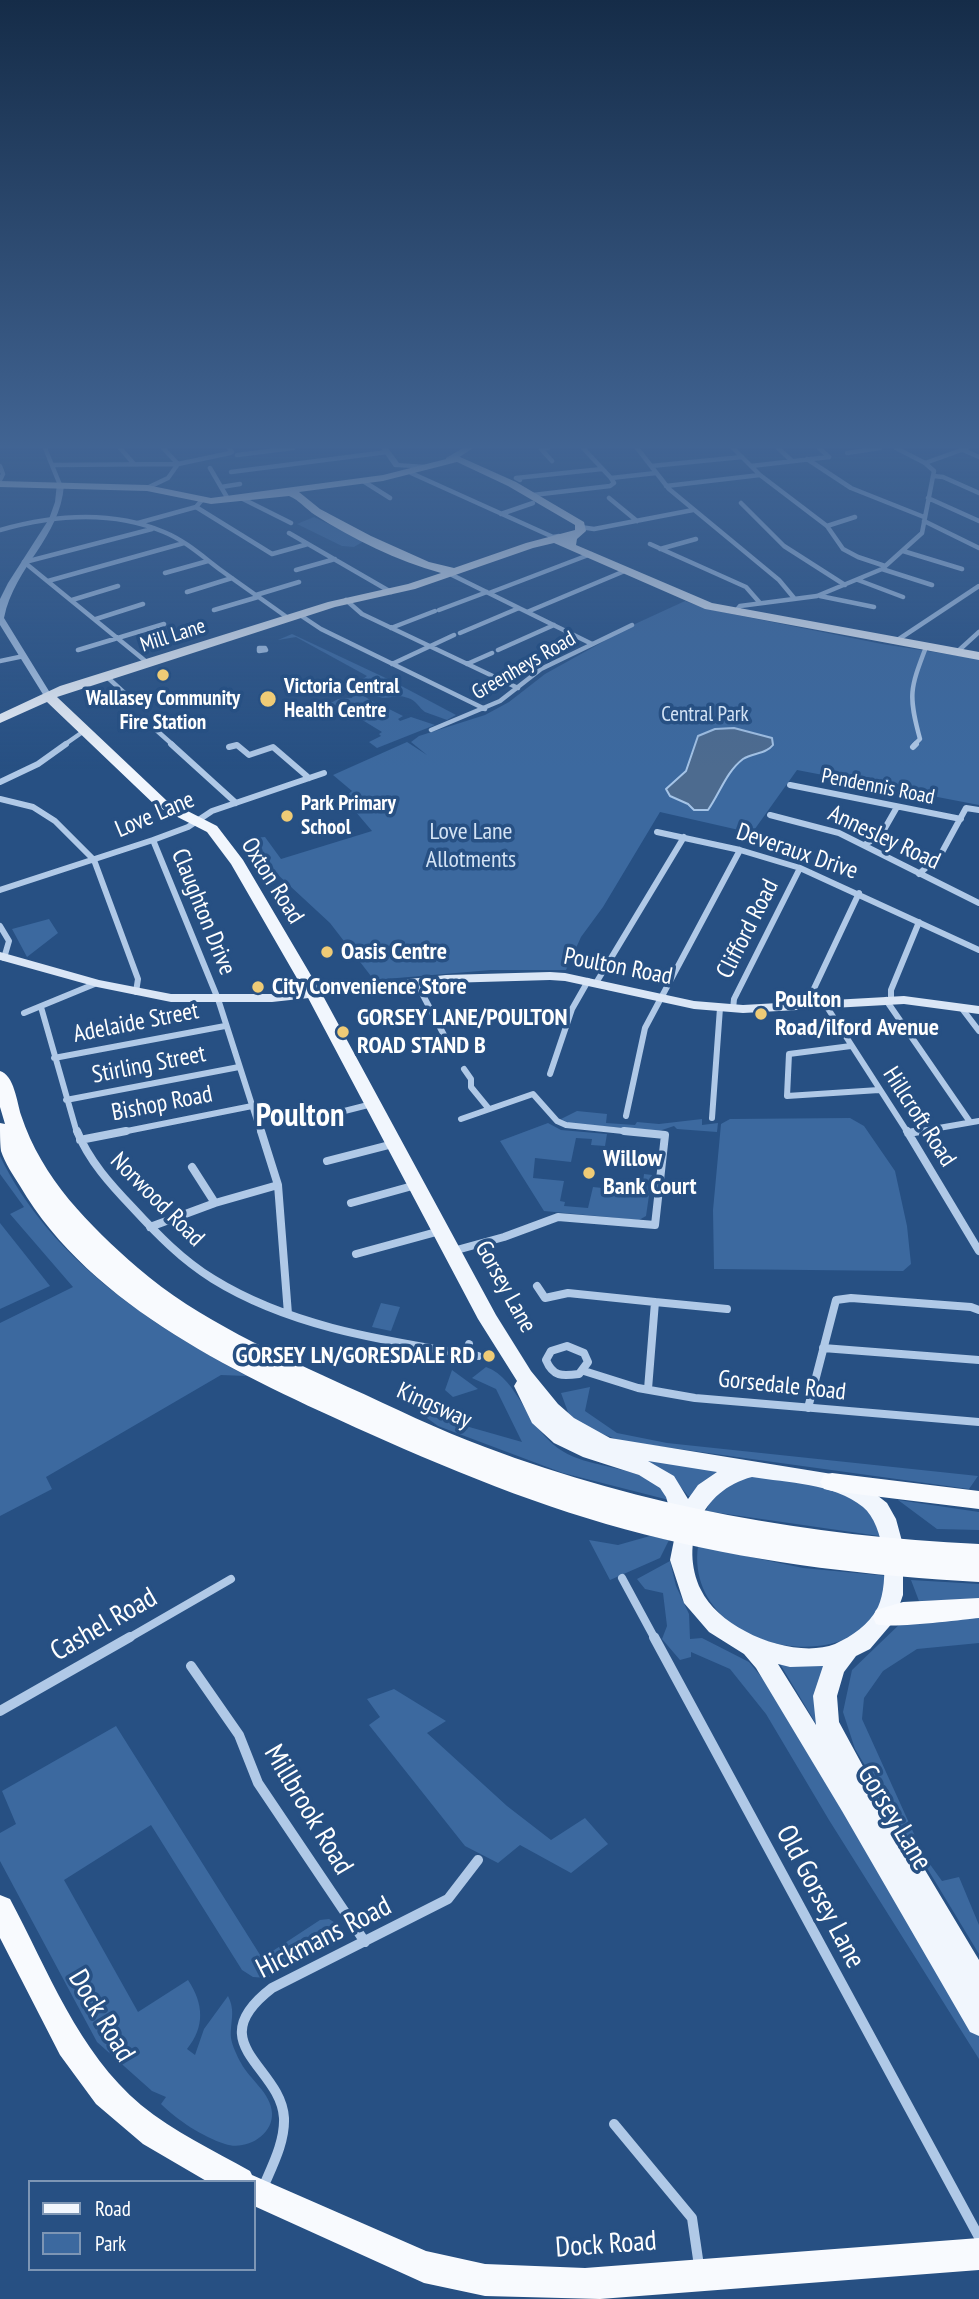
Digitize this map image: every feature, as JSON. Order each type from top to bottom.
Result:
[{"type":"highway","name":"Kingsway","points":[[0,1077],[7,1108],[20,1136],[39,1172],[70,1214],[110,1256],[147,1287],[194,1319],[250,1351],[477,1454],[567,1485],[657,1510],[733,1527],[883,1548],[979,1554]]},
{"type":"highway","name":"Kingsway","points":[[0,1129],[44,1209],[77,1246],[115,1280],[173,1325],[233,1360],[334,1408],[454,1461],[562,1501],[649,1525],[720,1542],[824,1558],[915,1569],[979,1572]]},
{"type":"highway","points":[[832,1482],[979,1500]]},
{"type":"highway","points":[[885,1617],[903,1613],[979,1608]]},
{"type":"highway","name":"Dock Road","points":[[0,1909],[66,2035],[94,2079],[128,2114],[165,2140],[235,2180]]},
{"type":"highway","name":"Dock Road","points":[[256,2191],[424,2267],[485,2280],[585,2284],[979,2254]]},
{"type":"main road","points":[[397,555],[434,575]]},
{"type":"main road","name":"Mill Lane","points":[[0,719],[48,696],[149,663],[346,600],[391,592],[434,575],[455,573],[505,555]]},
{"type":"main road","points":[[594,555],[709,606],[736,611],[760,609],[896,641],[979,656]]},
{"type":"main road","points":[[48,696],[161,803],[205,826]]},
{"type":"main road","name":"Oxton Road","points":[[205,826],[238,863],[314,994]]},
{"type":"main road","name":"Poulton Road","points":[[2,957],[97,983],[171,998],[218,999],[314,994],[416,982],[550,976],[592,982],[658,999],[726,1008],[888,1000],[979,1010]]},
{"type":"main road","name":"Gorsey Lane","points":[[314,994],[488,1319],[520,1370],[555,1415],[566,1425],[592,1440],[622,1449],[752,1469]]},
{"type":"main road","name":"Gorsey Lane","points":[[520,1370],[528,1398],[541,1421],[563,1439],[585,1451],[634,1464],[654,1473],[687,1500]]},
{"type":"main road","points":[[752,1469],[832,1482],[852,1490],[879,1508],[887,1519],[891,1531],[893,1589],[885,1617],[876,1630],[848,1650],[807,1658],[771,1654],[719,1629],[695,1602],[682,1571],[681,1550],[687,1500],[701,1494],[718,1481],[752,1469]]},
{"type":"main road","name":"Gorsey Lane","points":[[752,1647],[851,1803],[979,2023]]},
{"type":"main road","name":"Gorsey Lane","points":[[848,1650],[834,1668],[825,1696],[827,1723],[856,1778],[979,1985]]},
{"type":"street","points":[[29,555],[9,588],[0,611],[1,622],[48,696]]},
{"type":"street","points":[[24,562],[50,555]]},
{"type":"street","points":[[48,581],[140,555]]},
{"type":"street","points":[[200,555],[257,596],[294,617],[485,709]]},
{"type":"street","points":[[329,555],[391,592]]},
{"type":"street","points":[[391,628],[588,555]]},
{"type":"street","points":[[674,555],[746,587],[760,609]]},
{"type":"street","points":[[749,555],[779,580],[794,598]]},
{"type":"street","points":[[799,555],[845,586]]},
{"type":"street","points":[[856,555],[932,585]]},
{"type":"street","points":[[760,609],[769,602],[817,596],[845,586],[884,568],[898,555]]},
{"type":"street","points":[[917,555],[962,569]]},
{"type":"street","points":[[296,570],[335,559]]},
{"type":"street","points":[[164,573],[208,561]]},
{"type":"street","points":[[24,562],[149,663]]},
{"type":"street","points":[[527,612],[627,570]]},
{"type":"street","points":[[455,573],[592,644]]},
{"type":"street","points":[[187,592],[232,578]]},
{"type":"street","points":[[858,580],[903,597]]},
{"type":"street","points":[[215,610],[299,582]]},
{"type":"street","points":[[72,600],[118,586]]},
{"type":"street","points":[[896,641],[979,586]]},
{"type":"street","points":[[817,596],[874,607]]},
{"type":"street","points":[[346,600],[362,614],[518,688]]},
{"type":"street","points":[[760,609],[769,602]]},
{"type":"street","points":[[96,619],[143,604]]},
{"type":"street","points":[[392,664],[519,608]]},
{"type":"street","points":[[78,650],[164,624]]},
{"type":"street","points":[[467,664],[554,625]]},
{"type":"street","name":"Greenheys Road","points":[[431,730],[485,709],[541,669],[632,625]]},
{"type":"street","points":[[957,652],[979,632]]},
{"type":"street","points":[[913,747],[920,739],[913,712],[911,686],[926,647]]},
{"type":"street","points":[[0,661],[24,656]]},
{"type":"street","points":[[107,677],[130,698]]},
{"type":"street","points":[[124,702],[130,698],[138,698]]},
{"type":"street","points":[[0,782],[38,764],[84,731]]},
{"type":"street","points":[[147,736],[156,731],[236,803]]},
{"type":"street","points":[[229,747],[237,745],[249,755],[273,747],[309,778]]},
{"type":"street","name":"Love Lane","points":[[0,890],[153,840],[205,826],[201,817],[212,811],[324,774]]},
{"type":"street","name":"Pendennis Road","points":[[790,785],[961,819]]},
{"type":"street","points":[[0,800],[33,807],[55,821],[94,860],[138,979],[136,992]]},
{"type":"street","points":[[864,845],[881,835],[897,807]]},
{"type":"street","points":[[919,874],[941,854],[966,808],[979,810]]},
{"type":"street","name":"Annesley Road","points":[[770,815],[839,832],[979,902]]},
{"type":"street","name":"Deveraux Drive","points":[[657,832],[740,850],[800,868],[979,950]]},
{"type":"street","points":[[550,1074],[572,1009],[684,837]]},
{"type":"street","name":"Claughton Drive","points":[[153,840],[218,999],[278,1185],[288,1314]]},
{"type":"street","points":[[626,1116],[645,1028],[658,999],[740,850]]},
{"type":"street","name":"Clifford Road","points":[[712,1118],[726,1008],[734,999],[800,868]]},
{"type":"street","points":[[809,1005],[810,997],[859,893]]},
{"type":"street","points":[[919,922],[888,1000],[970,1122]]},
{"type":"street","points":[[0,926],[9,941],[2,957]]},
{"type":"street","points":[[416,982],[453,1052]]},
{"type":"street","points":[[24,1013],[97,983]]},
{"type":"street","name":"Hillcroft Road","points":[[825,1004],[908,1133],[979,1251]]},
{"type":"street","name":"Norwood Road","points":[[41,1007],[66,1100],[80,1140],[93,1164],[150,1227],[181,1256],[221,1282],[288,1314],[332,1329],[478,1356]]},
{"type":"street","points":[[963,1010],[979,1031]]},
{"type":"street","name":"Adelaide Street","points":[[54,1058],[225,1026]]},
{"type":"street","points":[[851,1046],[789,1054],[787,1096],[879,1090]]},
{"type":"street","name":"Stirling Street","points":[[66,1100],[239,1067]]},
{"type":"street","points":[[464,1069],[471,1079],[471,1087],[489,1109]]},
{"type":"street","points":[[453,1252],[558,1217],[655,1225],[665,1135],[566,1125],[557,1121],[533,1094],[461,1119]]},
{"type":"street","points":[[309,1120],[373,1104]]},
{"type":"street","name":"Bishop Road","points":[[80,1140],[252,1106]]},
{"type":"street","points":[[908,1133],[979,1121]]},
{"type":"street","points":[[327,1161],[394,1144]]},
{"type":"street","points":[[192,1167],[215,1203]]},
{"type":"street","points":[[150,1227],[215,1203],[278,1185]]},
{"type":"street","points":[[351,1203],[416,1185]]},
{"type":"street","name":"Gorsey Lane","points":[[356,1254],[441,1231]]},
{"type":"street","points":[[537,1286],[551,1306]]},
{"type":"street","points":[[545,1298],[568,1293],[727,1309]]},
{"type":"street","points":[[807,1408],[836,1300],[851,1298],[979,1310]]},
{"type":"street","points":[[648,1389],[655,1302]]},
{"type":"street","points":[[466,1354],[469,1344]]},
{"type":"street","name":"Gorsedale Road","points":[[584,1371],[587,1357],[574,1347],[555,1348],[547,1356],[547,1365],[554,1374],[573,1376],[584,1371],[601,1378],[648,1389],[749,1404],[979,1422]]},
{"type":"street","points":[[823,1348],[979,1360]]},
{"type":"street","name":"Old Gorsey Lane","points":[[622,1578],[979,2237]]},
{"type":"street","name":"Cashel Road","points":[[0,1711],[231,1579]]},
{"type":"street","name":"Millbrook Road","points":[[191,1666],[239,1735],[258,1783],[365,1942]]},
{"type":"street","name":"Hickmans Road","points":[[256,2180],[281,2136],[284,2118],[281,2104],[249,2053],[242,2026],[247,2010],[256,1998],[272,1988],[447,1899],[478,1860]]},
{"type":"street","points":[[614,2124],[692,2218],[700,2274]]},
{"type":"green space","name":"Central Park","points":[[685,601],[707,609],[882,644],[979,659],[979,805],[797,770],[752,833],[660,812],[603,907],[581,937],[566,970],[491,970],[374,980],[330,923],[276,873],[253,838],[265,837],[281,859],[372,831],[344,798],[352,791],[333,775],[407,742],[427,755],[411,742],[419,736],[485,715],[509,702],[545,674],[635,624]]},
{"type":"green space","points":[[292,634],[392,681],[456,715],[447,720],[425,712],[408,698],[376,696],[390,690],[382,686],[362,695],[377,704],[361,711],[376,719],[385,715],[380,712],[389,709],[403,716],[398,719],[400,721],[411,717],[435,725],[377,748],[369,742],[381,736],[379,734],[382,732],[341,707],[329,704],[338,699],[352,698],[356,690],[367,686],[367,681],[363,679],[367,676],[296,637],[278,640]]},
{"type":"green space","points":[[49,919],[58,933],[27,957],[12,929]]},
{"type":"green space","points":[[577,1111],[607,1114],[606,1123],[635,1125],[637,1122],[659,1124],[702,1119],[702,1125],[718,1123],[717,1132],[677,1129],[674,1126],[659,1131],[568,1123],[561,1119]]},
{"type":"green space","points":[[850,1118],[864,1126],[895,1171],[907,1226],[911,1264],[903,1271],[714,1269],[713,1210],[721,1124],[730,1119]]},
{"type":"green space","points":[[548,1123],[561,1130],[607,1134],[605,1146],[591,1145],[592,1139],[576,1138],[571,1162],[535,1158],[533,1178],[564,1181],[560,1201],[565,1202],[564,1206],[588,1208],[593,1187],[630,1191],[631,1182],[643,1183],[644,1174],[652,1175],[646,1216],[639,1220],[544,1211],[500,1141]]},
{"type":"green space","points":[[0,1156],[21,1193],[46,1226],[74,1257],[105,1285],[174,1334],[247,1376],[221,1375],[46,1477],[52,1489],[0,1516],[0,1323],[73,1287],[10,1214],[24,1207],[0,1174]]},
{"type":"green space","points":[[0,1223],[50,1286],[0,1309]]},
{"type":"green space","points":[[381,1303],[400,1307],[391,1331],[372,1327]]},
{"type":"green space","points":[[486,1367],[507,1382],[551,1443],[577,1458],[649,1480],[660,1488],[669,1500],[563,1473],[438,1426],[420,1413],[522,1442],[496,1389],[472,1378]]},
{"type":"green space","points":[[452,1370],[478,1389],[453,1397],[445,1390]]},
{"type":"green space","points":[[590,1387],[585,1411],[617,1433],[667,1443],[978,1476],[969,1489],[621,1441],[592,1430],[569,1415],[561,1393]]},
{"type":"green space","points":[[625,1456],[725,1470],[693,1497],[688,1496],[675,1481],[660,1471]]},
{"type":"green space","points":[[755,1476],[837,1488],[858,1495],[886,1537],[706,1511],[719,1490],[738,1480]]},
{"type":"green space","points":[[898,1500],[979,1512],[979,1530],[937,1529]]},
{"type":"green space","points":[[650,1536],[669,1540],[660,1558],[610,1580],[589,1540],[618,1545]]},
{"type":"green space","points":[[698,1546],[803,1568],[888,1576],[884,1596],[873,1620],[865,1629],[851,1637],[830,1644],[806,1647],[782,1645],[758,1638],[737,1627],[719,1612],[706,1594],[698,1571]]},
{"type":"green space","points":[[670,1561],[676,1586],[689,1614],[690,1639],[702,1638],[749,1662],[773,1691],[979,2036],[979,2059],[766,1714],[730,1669],[691,1652],[691,1657],[680,1660],[662,1639],[667,1626],[663,1593],[645,1589],[637,1579]]},
{"type":"green space","points":[[911,1580],[979,1584],[979,1599],[919,1601]]},
{"type":"green space","points":[[979,1615],[979,1643],[917,1649],[883,1671],[864,1698],[862,1719],[924,1856],[942,1881],[959,1877],[979,1925],[979,1954],[855,1749],[843,1712],[852,1670],[904,1620]]},
{"type":"green space","points":[[833,1661],[821,1732],[780,1664]]},
{"type":"green space","points":[[394,1689],[446,1721],[427,1733],[507,1806],[551,1840],[585,1818],[608,1844],[571,1873],[520,1845],[498,1863],[465,1846],[369,1725],[380,1717],[367,1699]]},
{"type":"green space","points":[[116,1726],[262,1958],[320,1920],[329,1919],[337,1924],[340,1933],[338,1943],[267,1978],[253,1977],[242,1970],[151,1825],[64,1880],[138,2012],[188,1980],[197,1998],[200,2015],[197,2032],[187,2049],[195,2055],[204,2029],[228,1996],[232,2007],[231,2038],[234,2047],[239,2060],[268,2099],[272,2113],[268,2129],[249,2143],[233,2146],[225,2144],[191,2127],[161,2104],[166,2097],[152,2091],[97,2042],[0,1861],[0,1833],[16,1824],[2,1791]]},
{"type":"shaded area","points":[[734,728],[772,738],[773,745],[737,764],[708,810],[694,810],[688,804],[670,796],[666,789],[686,771],[698,736],[715,729]]},
{"type":"place","name":"Wallasey Community Fire Station","points":[[163,675]]},
{"type":"place","name":"Victoria Central Health Centre","points":[[268,699]]},
{"type":"place","name":"Park Primary School","points":[[287,816]]},
{"type":"place","name":"Oasis Centre","points":[[327,952]]},
{"type":"place","name":"City Convenience Store","points":[[258,987]]},
{"type":"place","name":"Poulton Road/ilford Avenue","points":[[761,1014]]},
{"type":"place","name":"GORSEY LANE/POULTON ROAD STAND B","points":[[343,1032]]},
{"type":"place","name":"Willow Bank Court","points":[[589,1173]]},
{"type":"place","name":"GORSEY LN/GORESDALE RD","points":[[489,1356]]},
{"type":"district","name":"Poulton","points":[[300,1117]]},
{"type":"park label","name":"Love Lane Allotments","points":[[471,846]]}]
